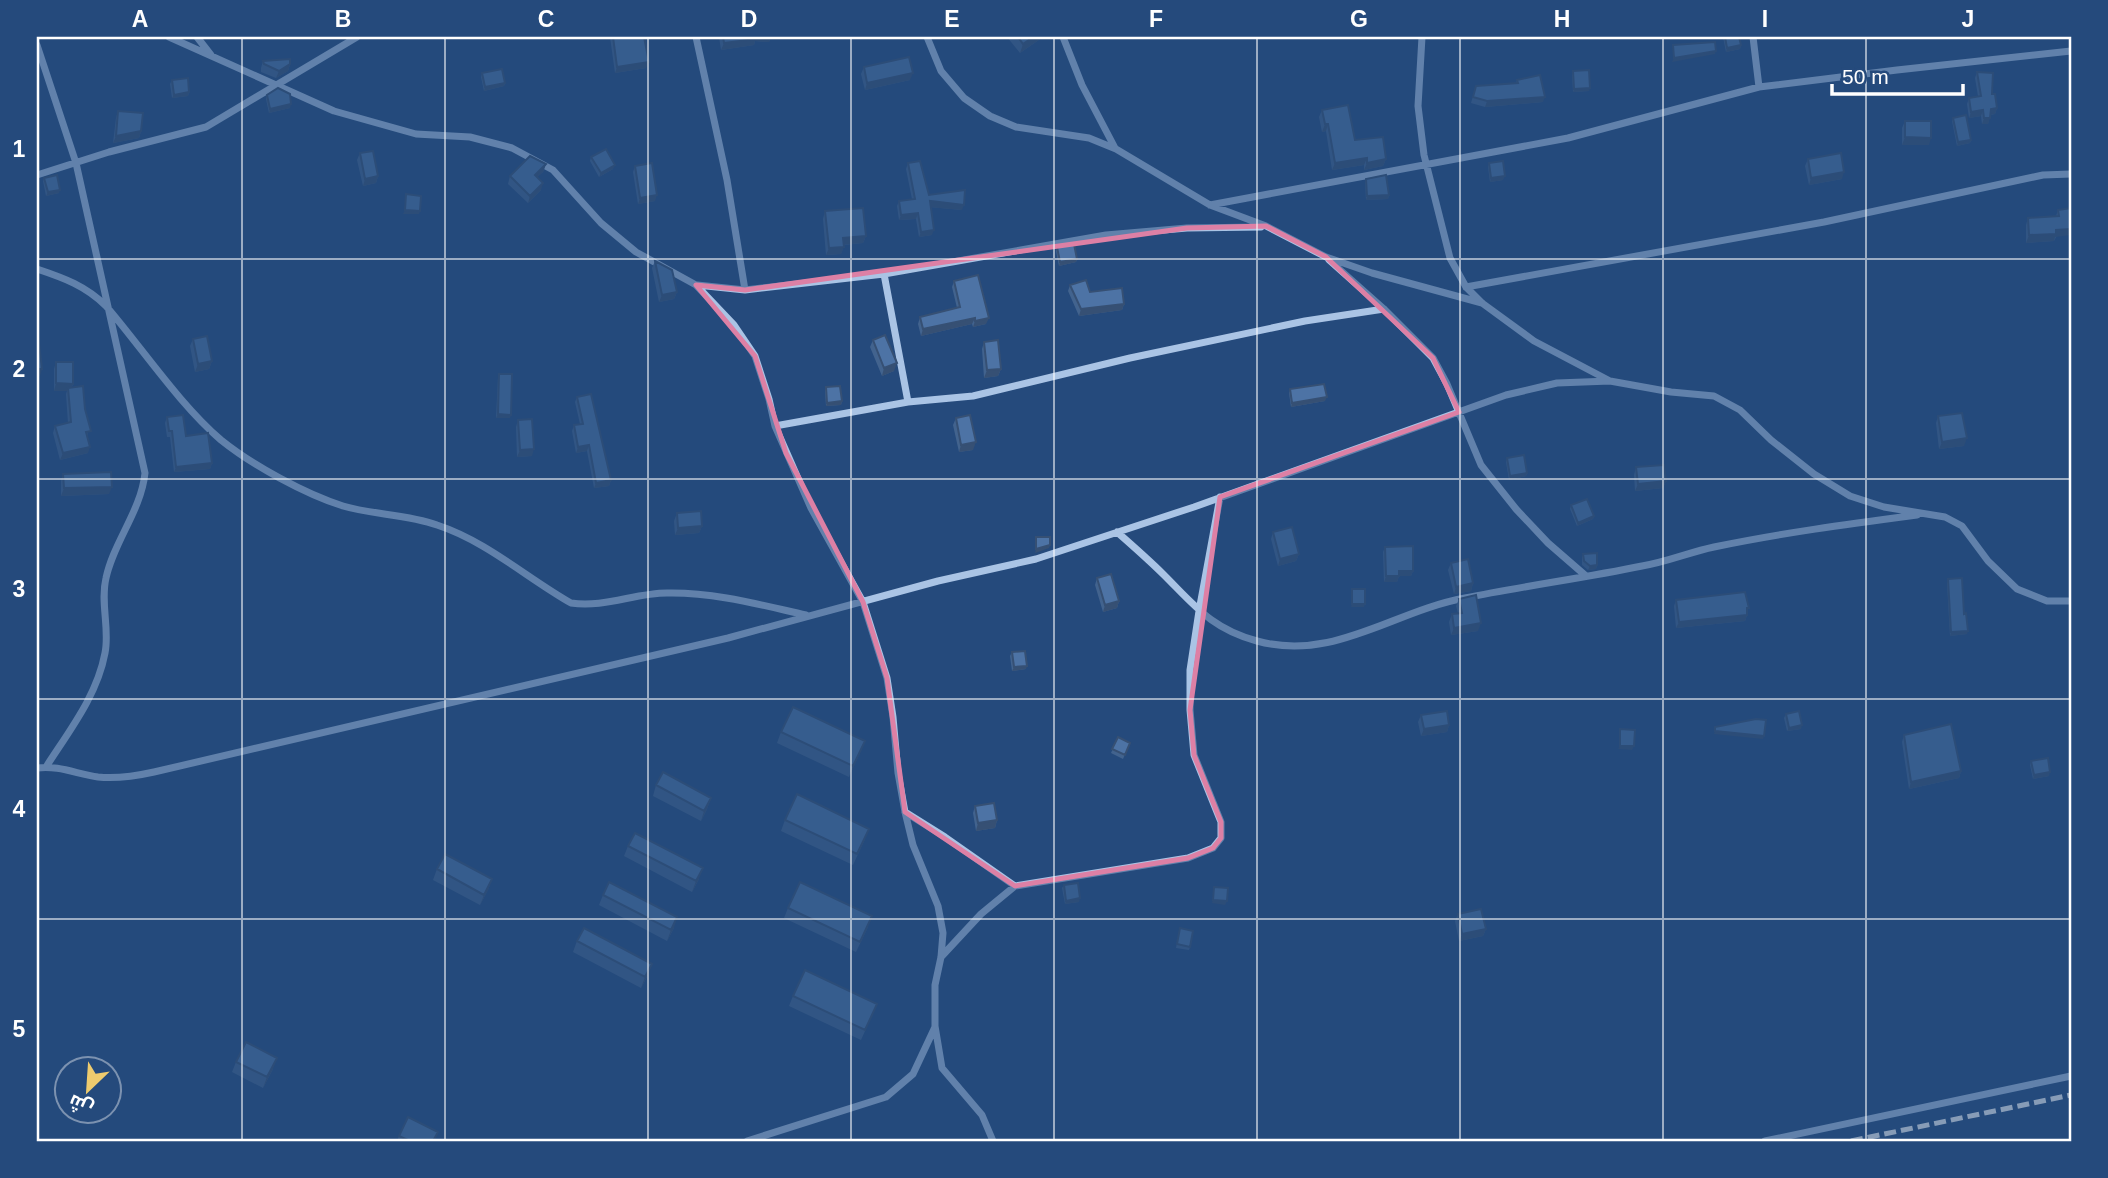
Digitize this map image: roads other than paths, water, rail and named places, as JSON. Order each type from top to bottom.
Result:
[{"type":"street","points":[[169,37],[334,111],[416,134],[470,137],[512,148],[553,170],[601,223],[636,252],[696,285],[734,325],[755,356],[775,426],[811,508],[863,602],[887,678],[898,773],[913,845],[939,906],[943,933],[935,985],[935,1026],[942,1068],[982,1115],[993,1141]]},
{"type":"street","points":[[197,37],[212,56]]},
{"type":"street","points":[[37,175],[109,152],[206,127],[357,37]]},
{"type":"street","points":[[696,37],[727,180],[745,290]]},
{"type":"street","points":[[927,37],[942,71],[964,98],[989,116],[1016,127],[1089,138],[1116,149],[1210,205],[1266,226],[1326,257],[1372,273],[1482,303]]},
{"type":"street","points":[[1063,37],[1082,85],[1116,149]]},
{"type":"street","points":[[1422,37],[1418,106],[1426,164],[1450,258],[1465,287],[1482,303],[1534,341],[1610,381]]},
{"type":"street","points":[[1753,37],[1759,87]]},
{"type":"street","points":[[37,48],[76,163],[145,473],[144,488],[114,551],[106,579],[106,652],[83,712],[46,767]]},
{"type":"street","points":[[1210,205],[1569,138],[1759,87],[2071,51]]},
{"type":"street","points":[[1465,287],[1824,222],[2043,176],[2071,174]]},
{"type":"street","points":[[696,285],[745,290],[884,274],[1106,235],[1188,228],[1266,226]]},
{"type":"street","points":[[1326,257],[1433,358],[1447,384],[1481,465],[1540,534],[1586,576]]},
{"type":"street","points":[[37,269],[74,282],[92,292],[191,410],[222,440],[302,488],[343,506],[437,525],[498,556],[571,603],[585,605],[665,593],[702,594],[810,616]]},
{"type":"street","points":[[884,274],[908,402]]},
{"type":"street","points":[[775,426],[908,402],[973,396],[1305,321],[1384,309]]},
{"type":"street","points":[[37,768],[46,767],[96,777],[135,776],[458,702],[810,616],[938,581],[1036,559],[1506,395],[1557,383],[1610,381],[1671,392],[1714,396],[1740,410],[1814,474],[1850,496],[1884,507],[1945,517],[1962,526],[1988,561],[2017,589],[2046,601],[2071,601]]},
{"type":"street","points":[[941,957],[981,914],[1015,887],[1188,858],[1213,848],[1221,838],[1221,822],[1195,755],[1190,710],[1190,670],[1220,497]]},
{"type":"street","points":[[1117,532],[1217,626],[1258,642],[1302,647],[1343,641],[1434,606],[1464,598],[1644,566],[1712,548],[1797,531],[1925,513]]},
{"type":"street","points":[[905,811],[1015,887]]},
{"type":"street","points":[[747,1141],[886,1097],[913,1074],[935,1026]]},
{"type":"street","points":[[1765,1141],[2071,1076]]},
{"type":"railway","points":[[1851,1141],[2071,1095]]}]
